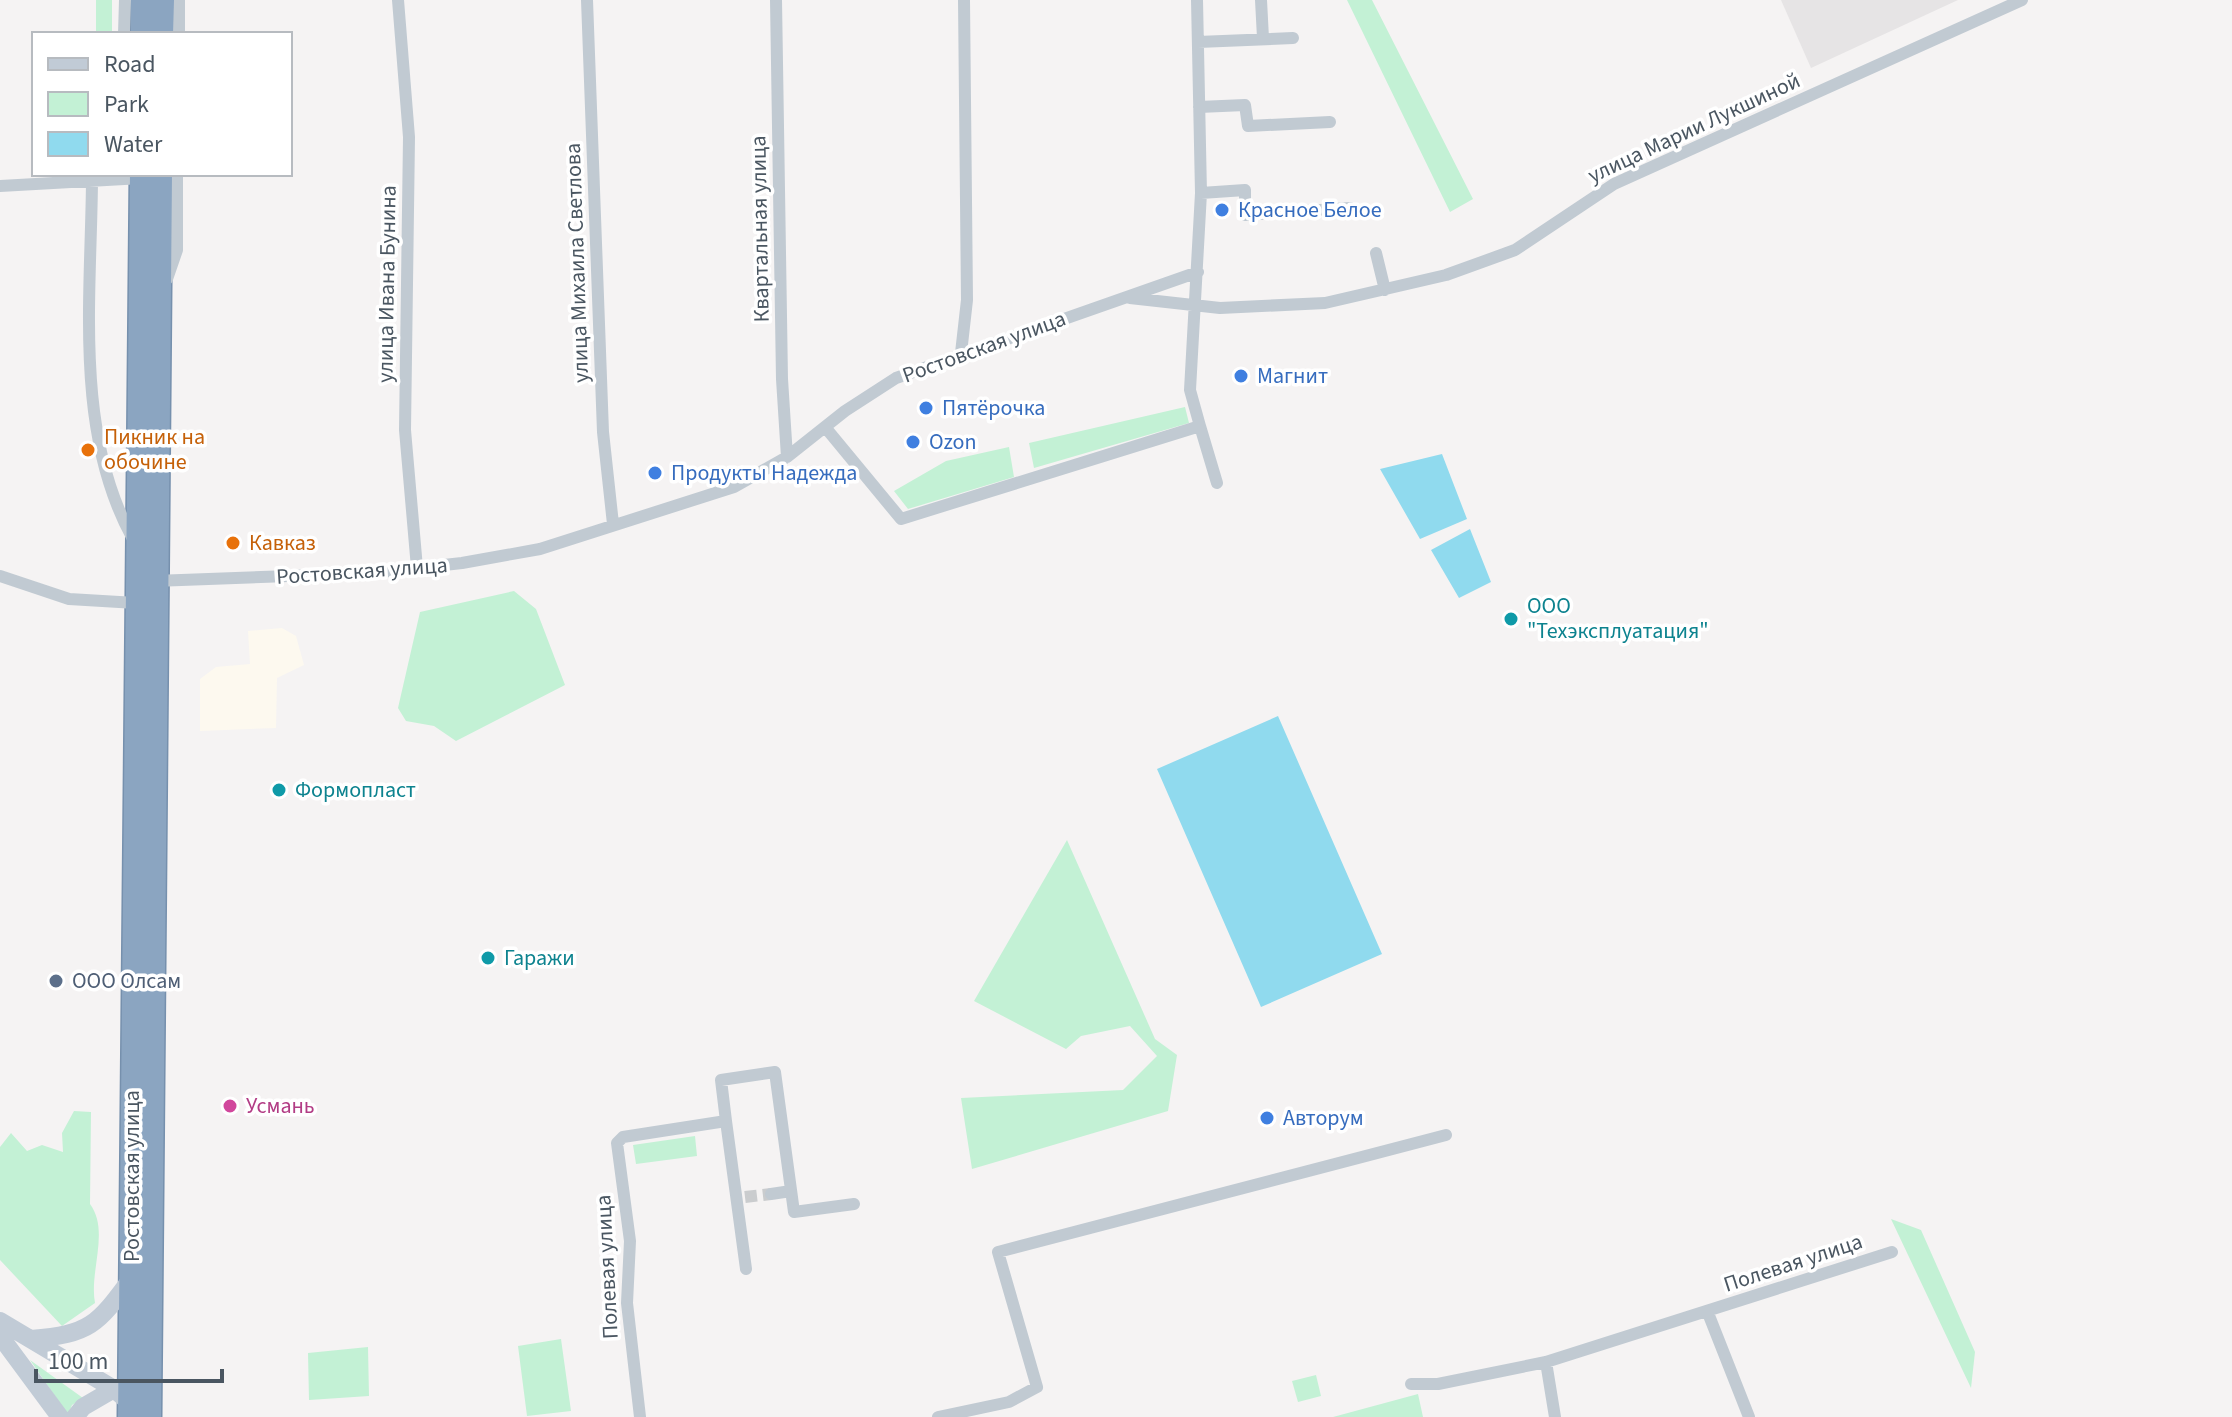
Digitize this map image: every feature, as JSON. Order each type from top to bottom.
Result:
[{"type":"highway","points":[[143,0],[143,32]]},
{"type":"highway","points":[[161,32],[162,0]]},
{"type":"highway","name":"Ростовская улица","points":[[133,1408],[151,1226],[158,305],[137,176]]},
{"type":"highway","name":"Ростовская улица","points":[[133,1408],[131,1279],[137,176]]},
{"type":"main road","points":[[31,1339],[62,1337],[89,1328],[106,1314],[131,1279]]},
{"type":"main road","points":[[0,1321],[133,1408]]},
{"type":"main road","points":[[0,1336],[60,1417]]},
{"type":"main road","points":[[75,1417],[83,1407],[133,1408]]},
{"type":"street","points":[[124,32],[125,0]]},
{"type":"street","points":[[179,0],[179,32]]},
{"type":"street","name":"улица Ивана Бунина","points":[[398,0],[409,137],[405,430],[417,568]]},
{"type":"street","name":"улица Михаила Светлова","points":[[587,0],[603,432],[613,524]]},
{"type":"street","name":"Квартальная улица","points":[[776,0],[782,379],[787,457]]},
{"type":"street","points":[[961,353],[967,300],[964,0]]},
{"type":"street","points":[[1197,0],[1201,193],[1190,390],[1217,483]]},
{"type":"street","points":[[1261,0],[1263,38]]},
{"type":"street","name":"улица Марии Лукшиной","points":[[1385,290],[1446,275],[1515,250],[1614,184],[2022,0]]},
{"type":"street","points":[[1198,42],[1293,38]]},
{"type":"street","points":[[1199,107],[1245,105],[1248,126],[1330,122]]},
{"type":"street","points":[[0,186],[137,176]]},
{"type":"street","points":[[158,305],[177,250],[177,176]]},
{"type":"street","name":"Ростовская улица","points":[[92,181],[90,375],[109,479],[137,545]]},
{"type":"street","points":[[1201,193],[1245,190],[1245,215],[1350,208]]},
{"type":"street","points":[[1376,253],[1385,290]]},
{"type":"street","points":[[1123,298],[1198,272]]},
{"type":"street","name":"Ростовская улица","points":[[154,581],[417,568],[540,549],[734,487],[787,457],[896,378],[1123,298],[1220,308],[1325,303],[1385,290]]},
{"type":"street","points":[[825,427],[901,519],[1200,426]]},
{"type":"street","points":[[0,576],[69,599],[136,603]]},
{"type":"street","points":[[746,1269],[741,1197],[721,1080],[775,1072],[794,1212],[854,1204]]},
{"type":"street","name":"Полевая улица","points":[[640,1417],[627,1303],[630,1241],[617,1143],[623,1137],[726,1121]]},
{"type":"street","points":[[938,1417],[1009,1402],[1037,1387],[998,1252],[1446,1135]]},
{"type":"street","points":[[771,1194],[791,1191]]},
{"type":"street","name":"Полевая улица","points":[[1411,1384],[1438,1384],[1546,1362],[1892,1252]]},
{"type":"street","name":"Полевая улица","points":[[1708,1313],[1749,1417]]},
{"type":"street","points":[[1546,1362],[1555,1417]]},
{"type":"street","points":[[1008,1417],[1009,1402]]},
{"type":"shaded area","points":[[1781,0],[1958,0],[1811,68]]},
{"type":"shaded area","points":[[282,628],[296,636],[304,665],[277,678],[276,728],[200,731],[200,679],[216,667],[250,664],[248,631]]},
{"type":"green space","points":[[96,0],[112,0],[112,32],[96,32]]},
{"type":"green space","points":[[1347,0],[1372,0],[1473,199],[1450,212]]},
{"type":"green space","points":[[1185,407],[1189,423],[1034,468],[1029,443]]},
{"type":"green space","points":[[1009,447],[1014,477],[908,509],[894,491],[946,461]]},
{"type":"green space","points":[[514,591],[536,609],[565,685],[456,741],[434,726],[406,721],[398,708],[420,612]]},
{"type":"green space","points":[[1067,840],[1155,1039],[1177,1055],[1168,1111],[972,1169],[961,1098],[1123,1090],[1157,1056],[1130,1026],[1081,1036],[1066,1049],[974,1001]]},
{"type":"green space","points":[[74,1111],[91,1112],[90,1204],[96,1215],[99,1239],[94,1278],[95,1303],[62,1326],[0,1260],[0,1147],[11,1133],[27,1151],[42,1145],[63,1152],[62,1133]]},
{"type":"green space","points":[[695,1136],[697,1156],[636,1164],[633,1145]]},
{"type":"green space","points":[[1891,1219],[1921,1230],[1975,1352],[1971,1388]]},
{"type":"green space","points":[[561,1339],[571,1411],[527,1416],[518,1346]]},
{"type":"green space","points":[[368,1347],[369,1396],[309,1400],[308,1353]]},
{"type":"green space","points":[[30,1360],[83,1398],[72,1405],[68,1415]]},
{"type":"green space","points":[[1316,1375],[1321,1396],[1298,1402],[1292,1381]]},
{"type":"green space","points":[[1418,1394],[1423,1417],[1333,1417]]},
{"type":"water","points":[[1442,454],[1467,519],[1420,539],[1380,469]]},
{"type":"water","points":[[1470,529],[1491,582],[1459,598],[1431,550]]},
{"type":"water","points":[[1278,716],[1382,954],[1261,1007],[1157,769]]},
{"type":"tunnel","points":[[745,1197],[771,1194]]},
{"type":"place","name":"Красное Белое","points":[[1222,210]]},
{"type":"place","name":"Магнит","points":[[1241,376]]},
{"type":"place","name":"Пятёрочка","points":[[926,408]]},
{"type":"place","name":"Ozon","points":[[913,442]]},
{"type":"place","name":"Пикник на обочине","points":[[88,450]]},
{"type":"place","name":"Продукты Надежда","points":[[655,473]]},
{"type":"place","name":"Кавказ","points":[[233,543]]},
{"type":"place","name":"ООО \"Техэксплуатация\"","points":[[1511,619]]},
{"type":"place","name":"Формопласт","points":[[279,790]]},
{"type":"place","name":"Гаражи","points":[[488,958]]},
{"type":"place","name":"ООО Олсам","points":[[56,981]]},
{"type":"place","name":"Усмань","points":[[230,1106]]},
{"type":"place","name":"Авторум","points":[[1267,1118]]}]
